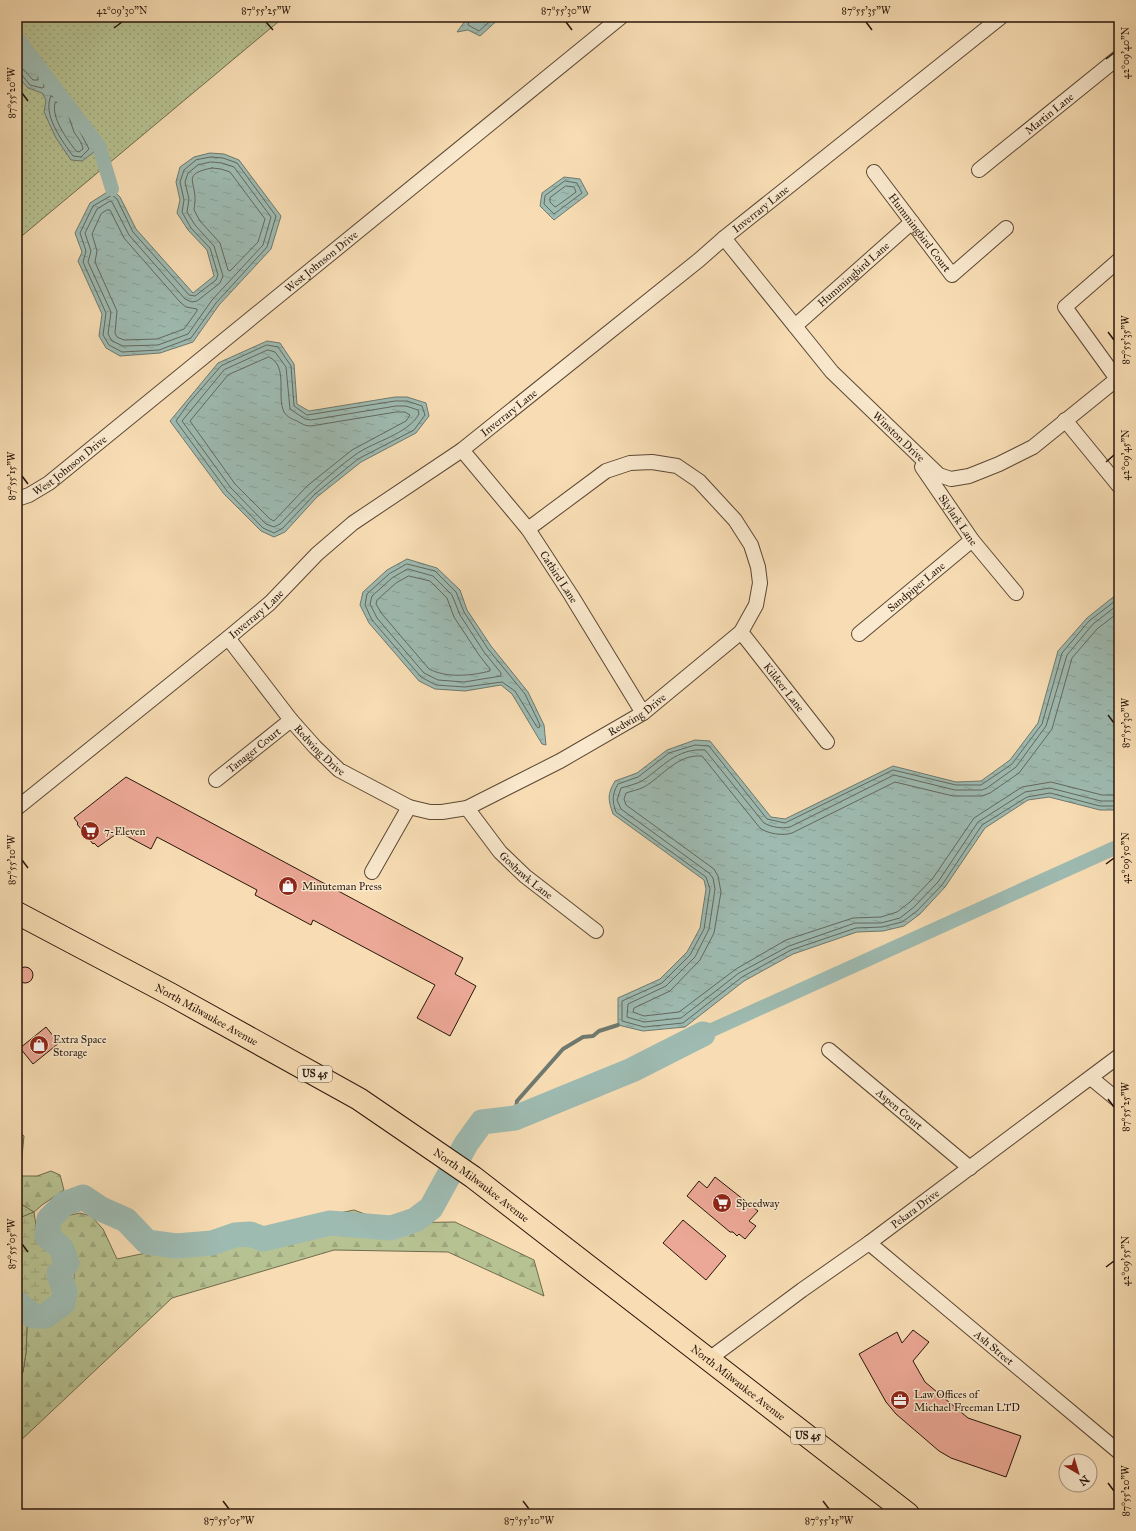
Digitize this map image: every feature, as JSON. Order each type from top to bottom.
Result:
[{"type":"main road","name":"North Milwaukee Avenue","points":[[17,913],[170,994],[359,1099],[473,1177],[709,1358],[908,1514]]},
{"type":"street","name":"West Johnson Drive","points":[[17,499],[29,495],[49,483],[621,17]]},
{"type":"street","name":"Inverrary Lane","points":[[17,808],[270,603],[317,554],[352,523],[462,450],[1001,17]]},
{"type":"street","name":"Martin Lane","points":[[979,170],[1119,57]]},
{"type":"street","name":"Hummingbird Court","points":[[874,172],[952,275],[1006,228]]},
{"type":"street","name":"Hummingbird Lane","points":[[796,326],[912,222]]},
{"type":"street","name":"Winston Drive","points":[[724,238],[832,372],[939,475],[950,479],[969,476],[999,464],[1033,446],[1117,379],[1065,307],[1119,260]]},
{"type":"street","points":[[1065,420],[1119,486]]},
{"type":"street","name":"Skylark Lane","points":[[906,443],[972,540],[1016,593]]},
{"type":"street","name":"Catbird Lane","points":[[462,450],[528,530],[571,595],[643,713]]},
{"type":"street","name":"Redwing Drive","points":[[228,638],[291,720],[338,770],[409,807],[430,812],[442,812],[468,808],[560,761],[643,713],[741,632],[756,605],[760,583],[758,566],[750,545],[735,520],[699,481],[677,466],[652,462],[630,463],[606,471],[528,530]]},
{"type":"street","name":"Sandpiper Lane","points":[[860,634],[972,540]]},
{"type":"street","name":"Kildeer Lane","points":[[741,632],[827,742]]},
{"type":"street","name":"Tanager Court","points":[[216,780],[291,720]]},
{"type":"street","points":[[372,872],[409,807]]},
{"type":"street","name":"Goshawk Lane","points":[[468,808],[500,852],[525,876],[596,931]]},
{"type":"street","name":"Aspen Court","points":[[829,1050],[970,1168]]},
{"type":"street","name":"Pekara Drive","points":[[709,1358],[796,1294],[870,1243],[1119,1056]]},
{"type":"street","points":[[1091,1078],[1119,1101]]},
{"type":"street","name":"Ash Street","points":[[870,1243],[1119,1452]]},
{"type":"green space","points":[[17,17],[284,17],[17,240]]},
{"type":"green space","points":[[17,1129],[24,1136],[20,1176],[37,1176],[51,1171],[60,1175],[64,1190],[34,1212],[21,1204],[17,1205]]},
{"type":"green space","points":[[21,1203],[34,1212],[17,1219],[17,1205]]},
{"type":"green space","points":[[354,1210],[389,1223],[455,1222],[534,1260],[544,1296],[448,1252],[334,1250],[172,1298],[17,1444],[17,1380],[23,1372],[26,1353],[27,1326],[46,1325],[54,1321],[66,1306],[70,1297],[74,1277],[73,1259],[57,1225],[66,1216],[80,1213],[91,1216],[103,1229],[117,1259]]},
{"type":"green space","points":[[34,1212],[38,1239],[52,1254],[54,1260],[54,1298],[44,1306],[39,1307],[35,1307],[27,1303],[17,1295],[17,1251],[19,1245],[17,1241],[17,1219]]},
{"type":"green space","points":[[20,1319],[27,1326],[26,1353],[23,1372],[17,1380],[17,1320]]},
{"type":"water","points":[[468,17],[501,17],[480,36],[468,30],[457,32]]},
{"type":"water","points":[[17,33],[20,33],[48,73],[47,83],[55,94],[64,92],[74,105],[94,152],[82,161],[71,160],[56,138],[44,112],[46,100],[42,93],[28,88],[17,75]]},
{"type":"water","points":[[210,153],[224,154],[239,160],[281,216],[271,249],[219,305],[193,342],[160,353],[120,356],[106,348],[99,336],[102,314],[78,261],[82,252],[75,233],[90,203],[112,189],[120,197],[136,229],[193,293],[214,276],[207,250],[188,230],[177,213],[180,200],[176,182],[180,167],[194,157]]},
{"type":"water","points":[[564,177],[580,179],[588,194],[554,220],[540,206],[542,193]]},
{"type":"water","points":[[267,341],[280,343],[294,364],[297,404],[309,411],[395,397],[407,397],[426,403],[429,416],[416,433],[361,462],[317,497],[285,532],[274,537],[261,531],[224,494],[170,421],[218,363]]},
{"type":"water","points":[[407,559],[437,568],[460,590],[467,610],[491,646],[528,692],[544,725],[546,745],[542,744],[512,694],[501,685],[465,691],[435,689],[419,681],[369,623],[360,605],[363,592],[387,570]]},
{"type":"water","points":[[1119,594],[1119,810],[1100,810],[1049,797],[1028,800],[985,828],[945,887],[920,914],[904,926],[883,931],[857,932],[793,954],[744,981],[685,1027],[643,1031],[618,1025],[618,998],[660,979],[687,952],[700,928],[706,889],[704,880],[613,814],[609,797],[615,781],[637,773],[667,750],[695,740],[710,741],[771,817],[785,819],[893,766],[956,782],[981,781],[1010,760],[1038,723],[1058,651],[1087,618]]},
{"type":"building","points":[[126,777],[463,958],[455,974],[476,986],[450,1036],[417,1018],[435,985],[313,920],[311,925],[255,895],[257,890],[157,837],[151,849],[119,832],[98,847],[94,843],[93,844],[74,818]]},
{"type":"building","points":[[22,967],[28,967],[33,972],[31,981],[28,983],[22,983],[17,978],[17,972]]},
{"type":"building","name":"Extra Space Storage","points":[[46,1027],[59,1043],[33,1064],[20,1048]]},
{"type":"building","name":"Speedway","points":[[715,1177],[758,1211],[749,1221],[756,1226],[745,1239],[739,1234],[737,1236],[733,1232],[730,1232],[687,1196],[699,1181],[707,1188]]},
{"type":"building","points":[[683,1220],[726,1256],[706,1280],[663,1243]]},
{"type":"building","points":[[913,1330],[929,1342],[913,1361],[925,1382],[968,1418],[1021,1436],[1006,1477],[951,1458],[939,1451],[896,1414],[886,1402],[859,1354],[897,1332],[902,1343]]},
{"type":"waterway","points":[[17,37],[99,146],[112,189]]},
{"type":"waterway","points":[[703,1034],[1119,846]]},
{"type":"waterway","points":[[515,1118],[517,1101],[563,1049],[583,1037],[593,1036],[599,1031],[618,1025]]},
{"type":"waterway","points":[[17,1303],[33,1316],[45,1316],[63,1303],[65,1292],[59,1274],[67,1263],[61,1248],[47,1236],[49,1219],[64,1204],[83,1197],[101,1209],[126,1220],[147,1242],[176,1246],[212,1243],[235,1235],[250,1234],[263,1239],[330,1223],[391,1228],[415,1220],[431,1208],[466,1144],[482,1122],[515,1118],[632,1070],[703,1034]]},
{"type":"place","name":"7-Eleven","points":[[90,831]]},
{"type":"place","name":"Minuteman Press","points":[[288,886]]},
{"type":"place","name":"Extra Space Storage","points":[[39,1045]]},
{"type":"place","name":"Speedway","points":[[722,1203]]},
{"type":"place","name":"Law Offices of Michael Freeman LTD","points":[[900,1400]]}]
